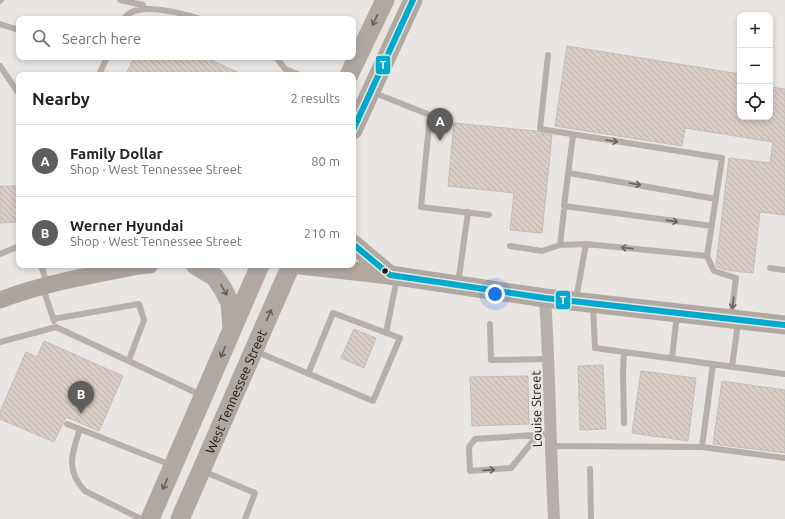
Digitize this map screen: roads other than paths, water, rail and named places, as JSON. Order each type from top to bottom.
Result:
[{"type":"main road","points":[[350,72],[385,0]]},
{"type":"main road","points":[[356,124],[413,0]]},
{"type":"main road","points":[[356,246],[394,276]]},
{"type":"main road","points":[[0,300],[18,293],[121,268]]},
{"type":"main road","points":[[200,268],[215,277],[223,289],[230,303],[232,331]]},
{"type":"main road","name":"West Tennessee Street","points":[[150,519],[259,268]]},
{"type":"main road","name":"West Tennessee Street","points":[[180,519],[289,268]]},
{"type":"main road","points":[[326,268],[394,276],[545,298],[785,325]]},
{"type":"street","name":"Louise Street","points":[[545,298],[549,359],[546,438],[554,519]]},
{"type":"lane","points":[[120,0],[157,6],[191,16]]},
{"type":"lane","points":[[125,16],[126,13],[145,5]]},
{"type":"lane","points":[[0,24],[16,29]]},
{"type":"lane","points":[[548,55],[540,129],[722,158],[708,256],[714,271],[736,278],[732,366]]},
{"type":"lane","points":[[100,72],[106,60]]},
{"type":"lane","points":[[278,60],[285,69],[292,72]]},
{"type":"lane","points":[[0,66],[16,90]]},
{"type":"lane","points":[[371,91],[430,115],[421,207],[489,215]]},
{"type":"lane","points":[[560,245],[573,135]]},
{"type":"lane","points":[[569,173],[716,198]]},
{"type":"lane","points":[[564,208],[712,226]]},
{"type":"lane","points":[[458,286],[468,212]]},
{"type":"lane","points":[[510,246],[542,251],[560,245],[586,244],[708,256]]},
{"type":"lane","points":[[586,244],[585,302],[595,348],[785,374]]},
{"type":"lane","points":[[0,254],[16,247]]},
{"type":"lane","points":[[42,268],[56,327]]},
{"type":"lane","points":[[770,268],[785,270]]},
{"type":"lane","points":[[386,333],[394,276]]},
{"type":"lane","points":[[53,318],[139,304],[144,320],[128,360]]},
{"type":"lane","points":[[253,351],[308,374],[373,401],[400,338],[333,313],[308,374]]},
{"type":"lane","points":[[672,358],[677,313]]},
{"type":"lane","points":[[490,324],[491,360],[549,359]]},
{"type":"lane","points":[[0,342],[56,327],[204,396]]},
{"type":"lane","points":[[624,352],[624,422]]},
{"type":"lane","points":[[702,447],[713,364]]},
{"type":"lane","points":[[67,424],[173,466]]},
{"type":"lane","points":[[80,429],[71,460],[72,470],[79,485],[85,491],[140,519]]},
{"type":"lane","points":[[546,438],[512,468],[470,471],[469,447],[475,439],[546,438],[702,447],[785,458]]},
{"type":"lane","points":[[590,469],[591,519]]},
{"type":"lane","points":[[201,470],[255,493],[245,519]]},
{"type":"place","name":"Family Dollar","points":[[440,141]]},
{"type":"place","name":"Werner Hyundai","points":[[81,414]]}]
